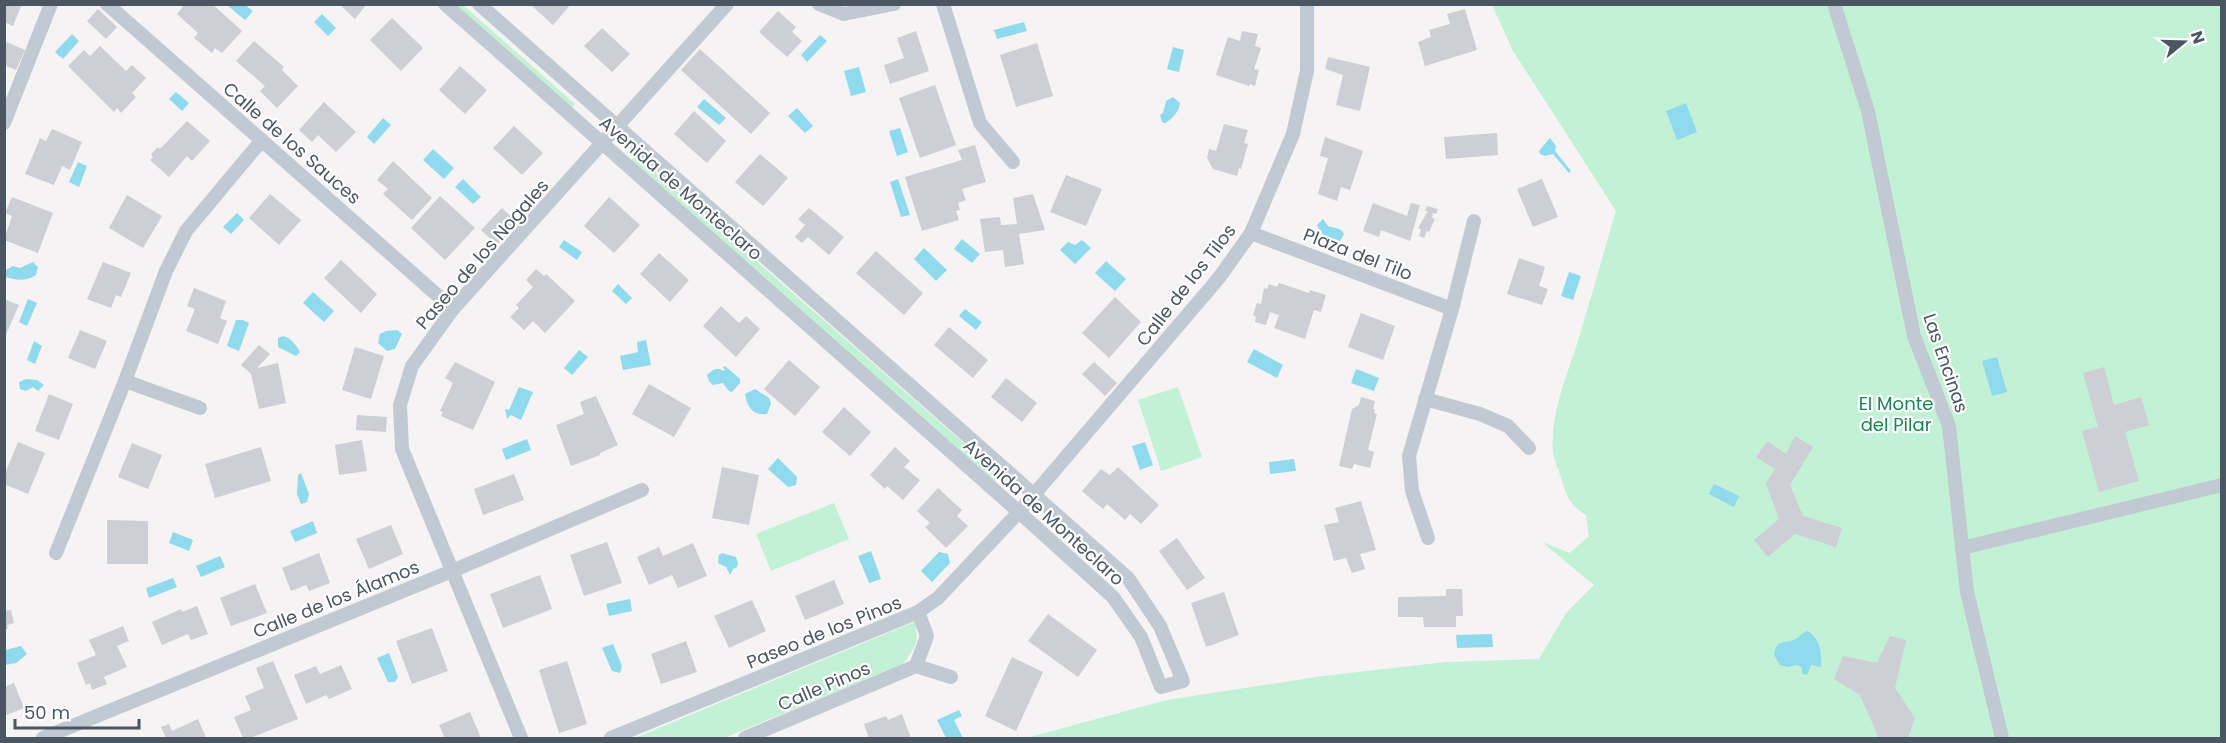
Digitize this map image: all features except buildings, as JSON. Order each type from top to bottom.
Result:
[{"type":"street","points":[[4,123],[51,4]]},
{"type":"street","name":"Calle de los Sauces","points":[[107,4],[453,309]]},
{"type":"street","name":"Avenida de Monteclaro","points":[[445,4],[1113,597],[1141,637],[1161,687],[1183,681],[1160,626],[1128,578],[479,4]]},
{"type":"street","name":"Paseo de los Nogales","points":[[521,738],[402,450],[400,405],[412,366],[453,309],[727,4]]},
{"type":"street","points":[[819,4],[844,14],[894,4]]},
{"type":"street","points":[[944,4],[981,123],[1013,162]]},
{"type":"street","name":"Las Encinas","points":[[1834,4],[1868,111],[1914,336],[1949,426],[1968,592],[2002,738]]},
{"type":"street","name":"Calle de los Tilos","points":[[1019,512],[1211,287],[1251,233],[1293,134],[1307,71],[1309,5]]},
{"type":"street","points":[[56,553],[166,271],[186,231],[262,140]]},
{"type":"street","points":[[1428,538],[1412,491],[1409,456],[1452,309],[1474,221]]},
{"type":"street","name":"Plaza del Tilo","points":[[1251,233],[1452,309]]},
{"type":"street","points":[[125,381],[200,408]]},
{"type":"street","points":[[1425,399],[1480,414],[1508,426],[1529,448]]},
{"type":"street","points":[[1962,548],[2222,485]]},
{"type":"street","name":"Calle de los Álamos","points":[[43,738],[452,571],[642,490]]},
{"type":"street","name":"Paseo de los Pinos","points":[[611,738],[918,612],[938,598],[1019,512]]},
{"type":"street","points":[[918,612],[927,636],[916,666],[951,677]]},
{"type":"street","name":"Calle Pinos","points":[[745,738],[916,666]]},
{"type":"green space","points":[[452,5],[463,5],[575,104],[571,109]]},
{"type":"green space","name":"El Monte del Pilar","points":[[1492,5],[2221,5],[2221,738],[1026,738],[1167,700],[1323,676],[1446,662],[1539,659],[1566,613],[1594,585],[1542,542],[1570,553],[1589,536],[1586,515],[1572,504],[1565,490],[1554,455],[1553,436],[1562,390],[1616,211],[1513,51]]},
{"type":"green space","points":[[632,157],[638,157],[999,474],[1001,481],[994,481],[632,163]]},
{"type":"green space","points":[[1178,387],[1202,457],[1161,471],[1138,400]]},
{"type":"green space","points":[[834,503],[849,539],[771,571],[756,534]]},
{"type":"green space","points":[[914,622],[916,640],[903,664],[724,738],[635,738]]},
{"type":"water","points":[[227,5],[245,5],[253,11],[245,20]]},
{"type":"water","points":[[322,14],[336,28],[328,36],[314,22]]},
{"type":"water","points":[[1024,22],[1027,31],[997,39],[994,30]]},
{"type":"water","points":[[72,34],[79,41],[63,59],[55,52]]},
{"type":"water","points":[[820,35],[827,41],[807,62],[801,55]]},
{"type":"water","points":[[1173,47],[1184,50],[1179,72],[1167,69]]},
{"type":"water","points":[[859,67],[866,92],[851,96],[844,71]]},
{"type":"water","points":[[176,92],[189,103],[182,111],[169,99]]},
{"type":"water","points":[[1173,97],[1180,103],[1178,109],[1171,119],[1165,123],[1162,122],[1160,115],[1163,113],[1166,101]]},
{"type":"water","points":[[704,99],[726,118],[719,125],[697,107]]},
{"type":"water","points":[[1686,103],[1697,132],[1677,140],[1666,111]]},
{"type":"water","points":[[797,108],[813,126],[805,133],[788,116]]},
{"type":"water","points":[[383,118],[391,125],[374,144],[367,137]]},
{"type":"water","points":[[900,128],[908,152],[897,156],[889,131]]},
{"type":"water","points":[[1550,138],[1556,146],[1555,151],[1571,171],[1569,173],[1553,154],[1545,156],[1540,154],[1539,151]]},
{"type":"water","points":[[433,149],[454,168],[444,179],[423,160]]},
{"type":"water","points":[[78,162],[87,166],[79,187],[69,182]]},
{"type":"water","points":[[463,179],[481,197],[473,204],[455,187]]},
{"type":"water","points":[[898,179],[910,215],[901,217],[890,182]]},
{"type":"water","points":[[237,213],[244,220],[231,234],[223,227]]},
{"type":"water","points":[[1323,219],[1328,226],[1343,232],[1339,243],[1328,240],[1321,232],[1317,225]]},
{"type":"water","points":[[962,239],[980,254],[972,263],[954,249]]},
{"type":"water","points":[[564,240],[582,252],[577,260],[559,247]]},
{"type":"water","points":[[1082,240],[1091,248],[1075,264],[1060,250],[1068,242],[1075,245]]},
{"type":"water","points":[[924,248],[947,270],[936,281],[914,259]]},
{"type":"water","points":[[1106,261],[1126,279],[1115,291],[1095,273]]},
{"type":"water","points":[[33,262],[38,267],[36,275],[21,280],[5,277],[6,270],[13,266],[20,268]]},
{"type":"water","points":[[1569,272],[1581,276],[1573,300],[1561,296]]},
{"type":"water","points":[[618,284],[632,298],[626,304],[612,291]]},
{"type":"water","points":[[313,292],[334,311],[324,322],[303,303]]},
{"type":"water","points":[[28,299],[37,303],[27,326],[19,322]]},
{"type":"water","points":[[965,309],[982,322],[976,330],[959,316]]},
{"type":"water","points":[[236,320],[249,323],[239,351],[227,346]]},
{"type":"water","points":[[397,330],[402,334],[395,349],[387,351],[378,343],[380,334]]},
{"type":"water","points":[[283,336],[295,344],[300,352],[296,356],[278,347],[278,338]]},
{"type":"water","points":[[646,340],[651,365],[623,370],[620,356],[638,352],[637,342]]},
{"type":"water","points":[[34,341],[42,346],[35,364],[27,360]]},
{"type":"water","points":[[1254,349],[1283,365],[1277,378],[1247,362]]},
{"type":"water","points":[[579,350],[588,357],[572,375],[564,368]]},
{"type":"water","points":[[1997,357],[2007,392],[1992,396],[1982,361]]},
{"type":"water","points":[[725,366],[740,379],[740,383],[732,392],[723,383],[713,385],[707,375],[713,370],[725,370],[723,367]]},
{"type":"water","points":[[1356,369],[1379,378],[1374,391],[1351,383]]},
{"type":"water","points":[[26,379],[37,380],[44,385],[38,391],[33,387],[26,391],[20,389],[19,382]]},
{"type":"water","points":[[519,387],[533,392],[521,420],[511,415],[507,419],[505,409],[509,410]]},
{"type":"water","points":[[755,389],[769,398],[771,403],[767,414],[754,412],[747,403],[745,394]]},
{"type":"water","points":[[527,439],[531,450],[506,460],[502,449]]},
{"type":"water","points":[[1145,442],[1153,465],[1140,470],[1132,446]]},
{"type":"water","points":[[778,458],[797,477],[796,485],[788,487],[768,469]]},
{"type":"water","points":[[1294,459],[1296,471],[1270,474],[1269,462]]},
{"type":"water","points":[[301,473],[309,494],[307,502],[301,504],[297,494],[298,475]]},
{"type":"water","points":[[1714,484],[1739,496],[1734,507],[1709,494]]},
{"type":"water","points":[[313,521],[317,533],[295,542],[290,531]]},
{"type":"water","points":[[173,532],[193,540],[189,551],[169,543]]},
{"type":"water","points":[[871,551],[881,579],[869,583],[858,556]]},
{"type":"water","points":[[939,552],[948,554],[950,563],[932,582],[921,571]]},
{"type":"water","points":[[722,553],[736,557],[737,567],[730,575],[726,567],[718,563],[719,555]]},
{"type":"water","points":[[220,556],[225,567],[201,577],[196,566]]},
{"type":"water","points":[[173,578],[177,587],[149,598],[146,588]]},
{"type":"water","points":[[630,599],[632,611],[609,616],[606,604]]},
{"type":"water","points":[[1808,631],[1815,638],[1819,647],[1821,667],[1811,665],[1807,675],[1802,674],[1802,668],[1798,665],[1788,667],[1780,665],[1774,655],[1777,646],[1782,642],[1792,641]]},
{"type":"water","points":[[1492,634],[1493,647],[1457,648],[1456,635]]},
{"type":"water","points":[[613,644],[622,666],[620,673],[612,671],[602,648]]},
{"type":"water","points":[[21,646],[27,654],[16,663],[5,665],[5,650]]},
{"type":"water","points":[[389,653],[398,677],[395,682],[388,682],[377,658]]},
{"type":"water","points":[[959,710],[962,716],[954,720],[963,738],[946,738],[937,720]]}]
